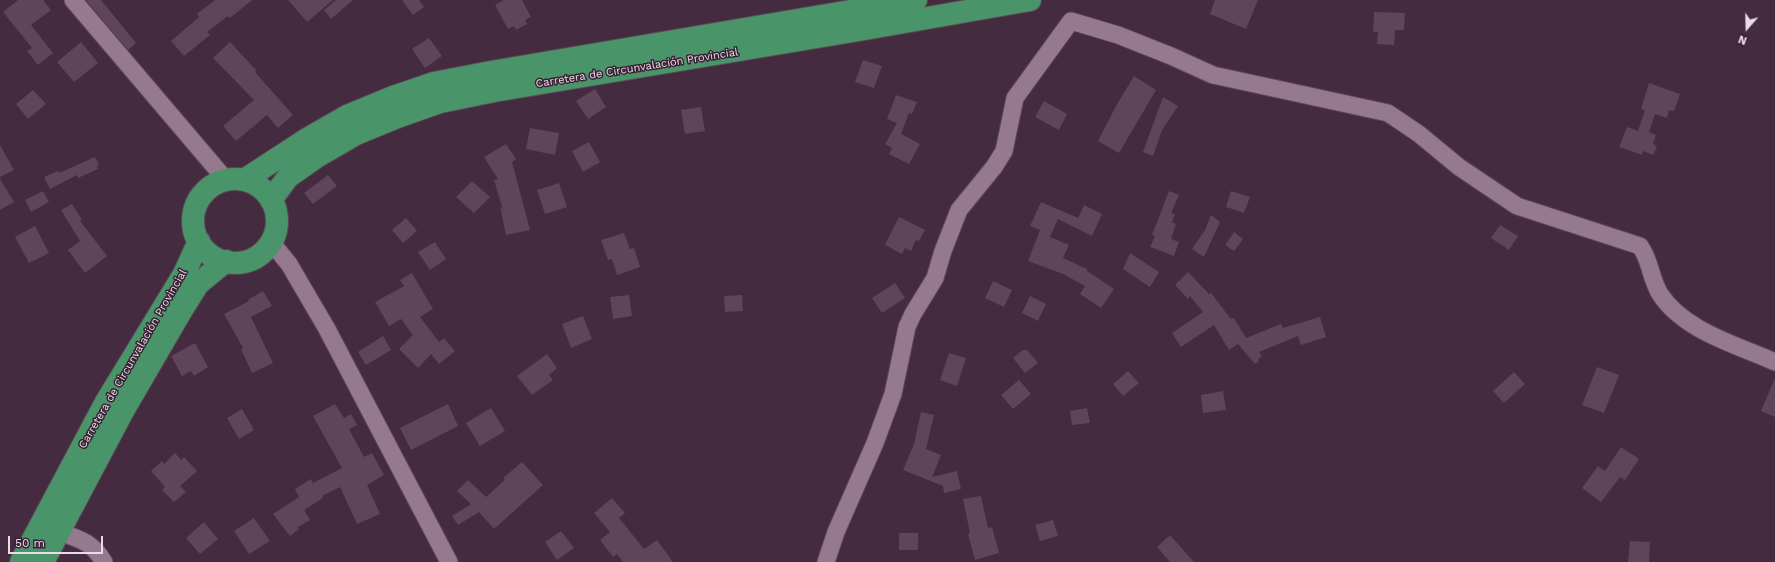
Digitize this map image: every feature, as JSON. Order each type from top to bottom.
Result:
[{"type":"highway","name":"Carretera de Circunvalación Provincial","points":[[235,180],[347,116],[393,97],[434,83],[916,0]]},
{"type":"highway","name":"Carretera de Circunvalación Provincial","points":[[271,200],[288,177],[318,156],[356,134],[440,102],[494,91],[852,32],[1030,0]]},
{"type":"highway","points":[[235,180],[260,187],[271,200],[277,216],[276,229],[271,242],[252,259],[235,262],[226,261],[210,254],[199,241],[193,224],[193,216],[197,203],[210,186],[235,180]]},
{"type":"highway","name":"Carretera de Circunvalación Provincial","points":[[21,562],[106,402],[184,274],[199,241]]},
{"type":"highway","name":"Carretera de Circunvalación Provincial","points":[[43,562],[123,411],[198,284],[226,261]]},
{"type":"street","points":[[73,0],[235,180]]},
{"type":"street","points":[[826,562],[836,532],[875,443],[893,394],[907,327],[913,314],[935,278],[959,210],[994,167],[1004,151],[1015,98],[1071,21],[1118,35],[1213,75],[1388,113],[1419,134],[1459,167],[1517,206],[1640,246],[1647,256],[1652,278],[1660,294],[1673,309],[1697,328],[1775,362]]},
{"type":"street","points":[[271,242],[289,264],[320,316],[449,562]]},
{"type":"street","points":[[59,532],[90,544],[104,562]]},
{"type":"building","points":[[18,0],[43,0],[51,10],[31,25],[53,53],[38,65],[27,51],[32,48],[3,12]]},
{"type":"building","points":[[86,0],[101,0],[136,43],[128,50]]},
{"type":"building","points":[[215,0],[252,0],[230,18],[228,16],[207,32],[210,35],[184,56],[171,41],[199,17],[197,14]]},
{"type":"building","points":[[288,0],[333,0],[307,22]]},
{"type":"building","points":[[336,0],[353,0],[331,19],[324,10]]},
{"type":"building","points":[[402,0],[419,0],[424,7],[413,15]]},
{"type":"building","points":[[504,0],[522,0],[531,17],[525,20],[527,24],[516,30],[514,26],[508,29],[495,5]]},
{"type":"building","points":[[1215,0],[1258,0],[1246,29],[1210,14]]},
{"type":"building","points":[[1374,12],[1405,13],[1404,30],[1395,30],[1394,45],[1377,44],[1378,32],[1373,32]]},
{"type":"building","points":[[429,38],[442,56],[425,68],[412,49]]},
{"type":"building","points":[[81,42],[98,63],[74,82],[57,62]]},
{"type":"building","points":[[230,42],[257,71],[255,72],[293,115],[278,128],[267,115],[236,141],[223,126],[254,100],[213,58]]},
{"type":"building","points":[[863,60],[882,66],[874,88],[855,82]]},
{"type":"building","points":[[1134,76],[1156,90],[1119,153],[1098,141],[1116,106]]},
{"type":"building","points":[[1649,83],[1680,94],[1674,111],[1669,110],[1667,118],[1655,114],[1649,132],[1656,135],[1653,144],[1657,146],[1653,155],[1643,151],[1642,155],[1619,147],[1627,127],[1638,131],[1645,110],[1641,109]]},
{"type":"building","points":[[595,89],[606,107],[588,119],[576,101]]},
{"type":"building","points":[[33,90],[46,104],[28,119],[16,104]]},
{"type":"building","points":[[896,95],[917,102],[912,114],[909,113],[901,134],[920,144],[909,164],[889,154],[892,148],[885,144],[897,123],[887,119]]},
{"type":"building","points":[[1163,97],[1178,106],[1162,130],[1153,156],[1143,152]]},
{"type":"building","points":[[1044,101],[1067,114],[1059,130],[1035,117]]},
{"type":"building","points":[[701,107],[705,131],[685,134],[681,110]]},
{"type":"building","points":[[530,128],[559,133],[555,155],[526,149]]},
{"type":"building","points":[[589,142],[600,162],[583,172],[572,151]]},
{"type":"building","points":[[506,144],[516,159],[512,162],[530,230],[506,235],[500,206],[503,210],[494,180],[498,179],[484,157]]},
{"type":"building","points":[[0,145],[14,170],[0,177]]},
{"type":"building","points":[[95,157],[99,165],[97,166],[98,169],[78,178],[77,175],[50,189],[44,177],[58,171],[59,173]]},
{"type":"building","points":[[328,175],[337,186],[313,204],[304,193]]},
{"type":"building","points":[[0,179],[14,202],[0,210]]},
{"type":"building","points":[[472,181],[490,197],[474,213],[456,197]]},
{"type":"building","points":[[559,183],[567,207],[545,214],[537,190]]},
{"type":"building","points":[[43,191],[49,202],[31,212],[25,200]]},
{"type":"building","points":[[1169,191],[1179,195],[1171,213],[1175,214],[1172,222],[1176,224],[1171,239],[1179,242],[1174,256],[1150,247],[1155,236],[1152,235]]},
{"type":"building","points":[[1231,191],[1250,197],[1244,213],[1226,207]]},
{"type":"building","points":[[1041,202],[1078,218],[1084,205],[1102,214],[1092,236],[1058,219],[1050,237],[1069,245],[1063,258],[1087,269],[1087,271],[1114,289],[1101,308],[1080,294],[1085,286],[1063,274],[1028,261],[1040,230],[1030,226]]},
{"type":"building","points":[[72,204],[82,220],[80,221],[107,256],[85,273],[68,250],[80,241],[61,210]]},
{"type":"building","points":[[1211,215],[1220,222],[1204,257],[1192,249],[1205,230]]},
{"type":"building","points":[[899,217],[925,230],[919,241],[916,240],[911,251],[905,248],[902,254],[885,245]]},
{"type":"building","points":[[406,218],[417,231],[403,243],[392,230]]},
{"type":"building","points":[[1500,225],[1518,236],[1509,250],[1491,238]]},
{"type":"building","points":[[35,226],[49,253],[29,263],[15,237]]},
{"type":"building","points":[[1234,232],[1243,239],[1234,251],[1225,245]]},
{"type":"building","points":[[624,233],[630,249],[634,248],[640,267],[617,275],[612,259],[608,260],[601,240]]},
{"type":"building","points":[[435,242],[446,259],[430,270],[418,252]]},
{"type":"building","points":[[1130,253],[1159,272],[1150,287],[1123,269]]},
{"type":"building","points":[[1188,272],[1209,294],[1211,293],[1231,319],[1234,318],[1246,338],[1281,324],[1283,328],[1320,317],[1326,337],[1301,345],[1298,336],[1259,352],[1262,356],[1255,364],[1238,344],[1229,350],[1214,325],[1181,347],[1172,333],[1203,312],[1190,296],[1188,299],[1175,285]]},
{"type":"building","points":[[412,273],[433,309],[420,317],[439,342],[444,338],[455,351],[439,364],[431,354],[418,368],[399,349],[413,335],[401,319],[389,326],[375,302],[404,286],[400,280]]},
{"type":"building","points":[[993,281],[1012,290],[1004,307],[985,298]]},
{"type":"building","points":[[895,283],[905,298],[882,313],[872,298]]},
{"type":"building","points":[[263,291],[272,306],[251,317],[273,363],[252,373],[241,349],[243,348],[224,314],[249,301],[248,300]]},
{"type":"building","points":[[629,295],[632,316],[613,319],[610,297]]},
{"type":"building","points":[[742,295],[743,311],[725,312],[724,296]]},
{"type":"building","points":[[1030,296],[1046,304],[1038,321],[1022,313]]},
{"type":"building","points":[[583,316],[592,339],[571,348],[562,324]]},
{"type":"building","points":[[383,336],[391,350],[366,365],[358,352]]},
{"type":"building","points":[[195,343],[208,367],[194,376],[191,371],[182,376],[171,356]]},
{"type":"building","points":[[1023,350],[1027,350],[1038,363],[1025,373],[1013,358]]},
{"type":"building","points":[[949,353],[966,358],[957,386],[940,380]]},
{"type":"building","points":[[547,354],[557,368],[549,375],[553,380],[532,395],[517,376]]},
{"type":"building","points":[[1597,367],[1619,375],[1604,413],[1582,405]]},
{"type":"building","points":[[1128,371],[1139,383],[1123,396],[1113,384]]},
{"type":"building","points":[[1514,372],[1525,384],[1504,403],[1493,391]]},
{"type":"building","points":[[1775,378],[1775,417],[1761,411]]},
{"type":"building","points":[[1019,380],[1031,394],[1013,409],[1001,395]]},
{"type":"building","points":[[1223,391],[1226,410],[1203,413],[1201,395]]},
{"type":"building","points":[[335,404],[344,418],[351,414],[357,425],[349,429],[364,457],[372,453],[384,475],[367,485],[380,514],[357,524],[340,487],[322,496],[323,498],[304,510],[310,520],[298,527],[299,529],[290,536],[273,514],[299,497],[295,489],[311,479],[313,483],[342,468],[313,416]]},
{"type":"building","points":[[448,404],[458,426],[411,450],[400,428]]},
{"type":"building","points":[[491,408],[505,431],[480,446],[466,423]]},
{"type":"building","points":[[1087,408],[1090,423],[1072,425],[1070,411]]},
{"type":"building","points":[[242,409],[254,430],[239,439],[227,418]]},
{"type":"building","points":[[921,412],[934,415],[926,449],[941,455],[932,477],[957,471],[961,489],[944,493],[943,486],[903,470],[914,444]]},
{"type":"building","points":[[1621,447],[1639,459],[1625,480],[1620,477],[1601,502],[1582,488],[1598,466],[1605,471]]},
{"type":"building","points":[[175,453],[181,460],[184,457],[197,471],[180,486],[186,492],[174,502],[162,490],[165,487],[151,471],[162,461],[164,464]]},
{"type":"building","points":[[522,462],[543,485],[494,529],[479,512],[458,525],[452,516],[471,504],[457,491],[468,480],[486,497],[505,480],[503,478]]},
{"type":"building","points":[[981,496],[988,528],[992,527],[999,553],[975,560],[968,534],[970,533],[963,499]]},
{"type":"building","points":[[612,498],[625,513],[619,518],[644,549],[657,540],[673,562],[623,562],[617,554],[613,557],[600,540],[610,532],[594,513]]},
{"type":"building","points":[[254,518],[270,541],[249,554],[234,531]]},
{"type":"building","points":[[1053,520],[1058,536],[1040,541],[1035,525]]},
{"type":"building","points":[[204,522],[218,539],[200,554],[186,538]]},
{"type":"building","points":[[561,531],[574,548],[557,560],[545,542]]},
{"type":"building","points":[[899,533],[918,533],[918,550],[899,550]]},
{"type":"building","points":[[1170,535],[1194,562],[1170,562],[1157,547]]},
{"type":"building","points":[[1630,541],[1650,542],[1649,562],[1628,562]]}]
